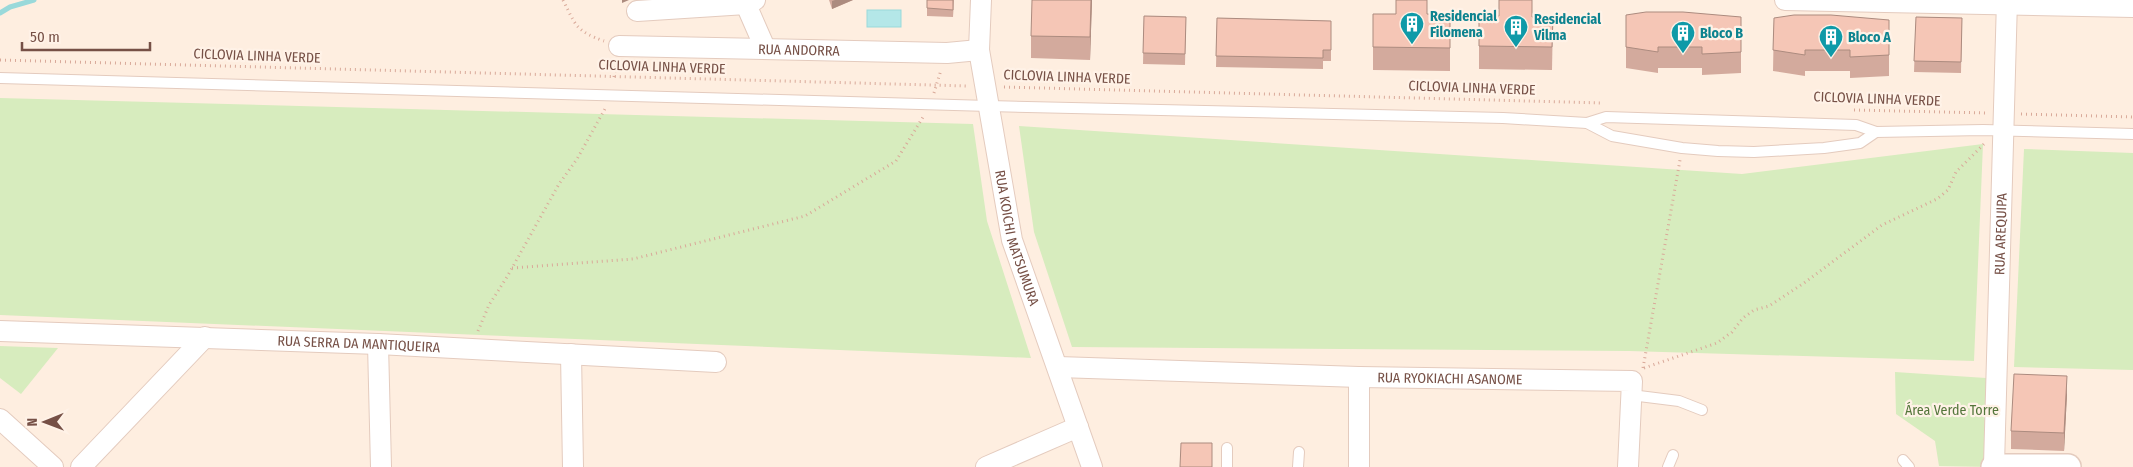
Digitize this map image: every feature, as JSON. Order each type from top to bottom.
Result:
[{"type":"street","name":"RUA KOICHI MATSUMURA","points":[[981,0],[979,50],[1012,240],[1092,467]]},
{"type":"street","points":[[1785,0],[2133,7]]},
{"type":"street","points":[[637,11],[749,1],[765,48]]},
{"type":"street","name":"RUA AREQUIPA","points":[[1994,466],[2007,3]]},
{"type":"street","name":"RUA ANDORRA","points":[[619,46],[947,53],[979,50]]},
{"type":"street","name":"RUA SERRA DA MANTIQUEIRA","points":[[0,331],[378,344],[716,362]]},
{"type":"street","points":[[81,467],[205,337]]},
{"type":"street","points":[[378,344],[381,467]]},
{"type":"street","points":[[571,354],[573,467]]},
{"type":"street","points":[[1058,368],[1359,376]]},
{"type":"street","name":"RUA RYOKIACHI ASANOME","points":[[1359,467],[1359,376],[1635,382]]},
{"type":"street","points":[[1628,467],[1635,382]]},
{"type":"street","points":[[0,419],[53,467]]},
{"type":"street","points":[[986,467],[1078,427]]},
{"type":"street","points":[[1994,466],[2068,467]]},
{"type":"lane","points":[[0,78],[989,106],[1503,118],[1587,123],[1606,117],[1856,125],[1876,132],[2003,129],[2133,134]]},
{"type":"lane","points":[[1587,123],[1612,136],[1682,148],[1754,152],[1789,151],[1860,143],[1876,132]]},
{"type":"lane","points":[[1635,382],[1702,410]]},
{"type":"lane","points":[[1227,448],[1227,467]]},
{"type":"lane","points":[[1298,467],[1299,452]]},
{"type":"lane","points":[[1668,467],[1674,455]]},
{"type":"path","points":[[477,349],[479,326],[488,304],[512,268],[559,184],[602,117],[611,95],[619,46],[582,33],[574,23],[562,0]]},
{"type":"path","points":[[512,268],[633,259],[805,216],[896,162],[930,104],[947,53]]},
{"type":"path","name":"CICLOVIA LINHA VERDE","points":[[0,60],[1604,103]]},
{"type":"path","name":"CICLOVIA LINHA VERDE","points":[[1850,110],[2003,129],[2133,117]]},
{"type":"path","points":[[1635,382],[1717,343],[1732,332],[1743,318],[1754,310],[1769,306],[1804,283],[1882,225],[1937,199],[1948,190],[1956,172],[1973,158],[1982,144],[2003,129]]},
{"type":"path","points":[[1635,382],[1682,148]]},
{"type":"green space","points":[[0,98],[973,124],[987,221],[1031,358],[0,315]]},
{"type":"green space","points":[[1019,126],[1742,174],[1983,144],[1974,361],[1629,351],[1072,347],[1034,232]]},
{"type":"green space","points":[[2024,149],[2133,153],[2133,370],[2014,367]]},
{"type":"green space","points":[[0,346],[58,348],[21,394],[0,378]]},
{"type":"green space","name":"Área Verde Torre","points":[[1895,372],[1986,378],[1991,467],[1939,466],[1935,441],[1896,414]]},
{"type":"water","points":[[867,10],[901,10],[901,27],[867,27]]},
{"type":"building","points":[[927,0],[953,0],[953,10],[927,8]]},
{"type":"building","points":[[1032,0],[1091,0],[1090,37],[1031,36]]},
{"type":"building","points":[[1396,0],[1427,0],[1427,14],[1450,15],[1450,48],[1373,47],[1373,14],[1396,14]]},
{"type":"building","points":[[1499,0],[1532,0],[1532,17],[1553,17],[1552,47],[1479,46],[1479,16],[1499,16]]},
{"type":"building","points":[[1646,12],[1683,12],[1741,17],[1741,52],[1702,54],[1702,47],[1658,47],[1658,52],[1626,47],[1626,15]]},
{"type":"building","points":[[1794,15],[1831,15],[1889,20],[1889,55],[1850,57],[1850,50],[1805,50],[1805,55],[1773,50],[1774,18]]},
{"type":"building","points":[[1144,16],[1186,17],[1185,54],[1143,53]]},
{"type":"building","points":[[1916,17],[1962,18],[1961,62],[1914,61]]},
{"type":"building","points":[[1217,18],[1331,21],[1331,50],[1323,50],[1323,58],[1216,56]]},
{"type":"building","points":[[2014,374],[2067,376],[2064,433],[2011,431]]},
{"type":"building","points":[[1181,443],[1212,443],[1212,467],[1180,467]]},
{"type":"waterway","points":[[0,13],[10,7],[34,0]]},
{"type":"place","name":"Residencial Filomena","points":[[1412,45]]},
{"type":"place","name":"Residencial Vilma","points":[[1516,48]]},
{"type":"place","name":"Bloco B","points":[[1683,54]]},
{"type":"place","name":"Bloco A","points":[[1831,58]]}]
